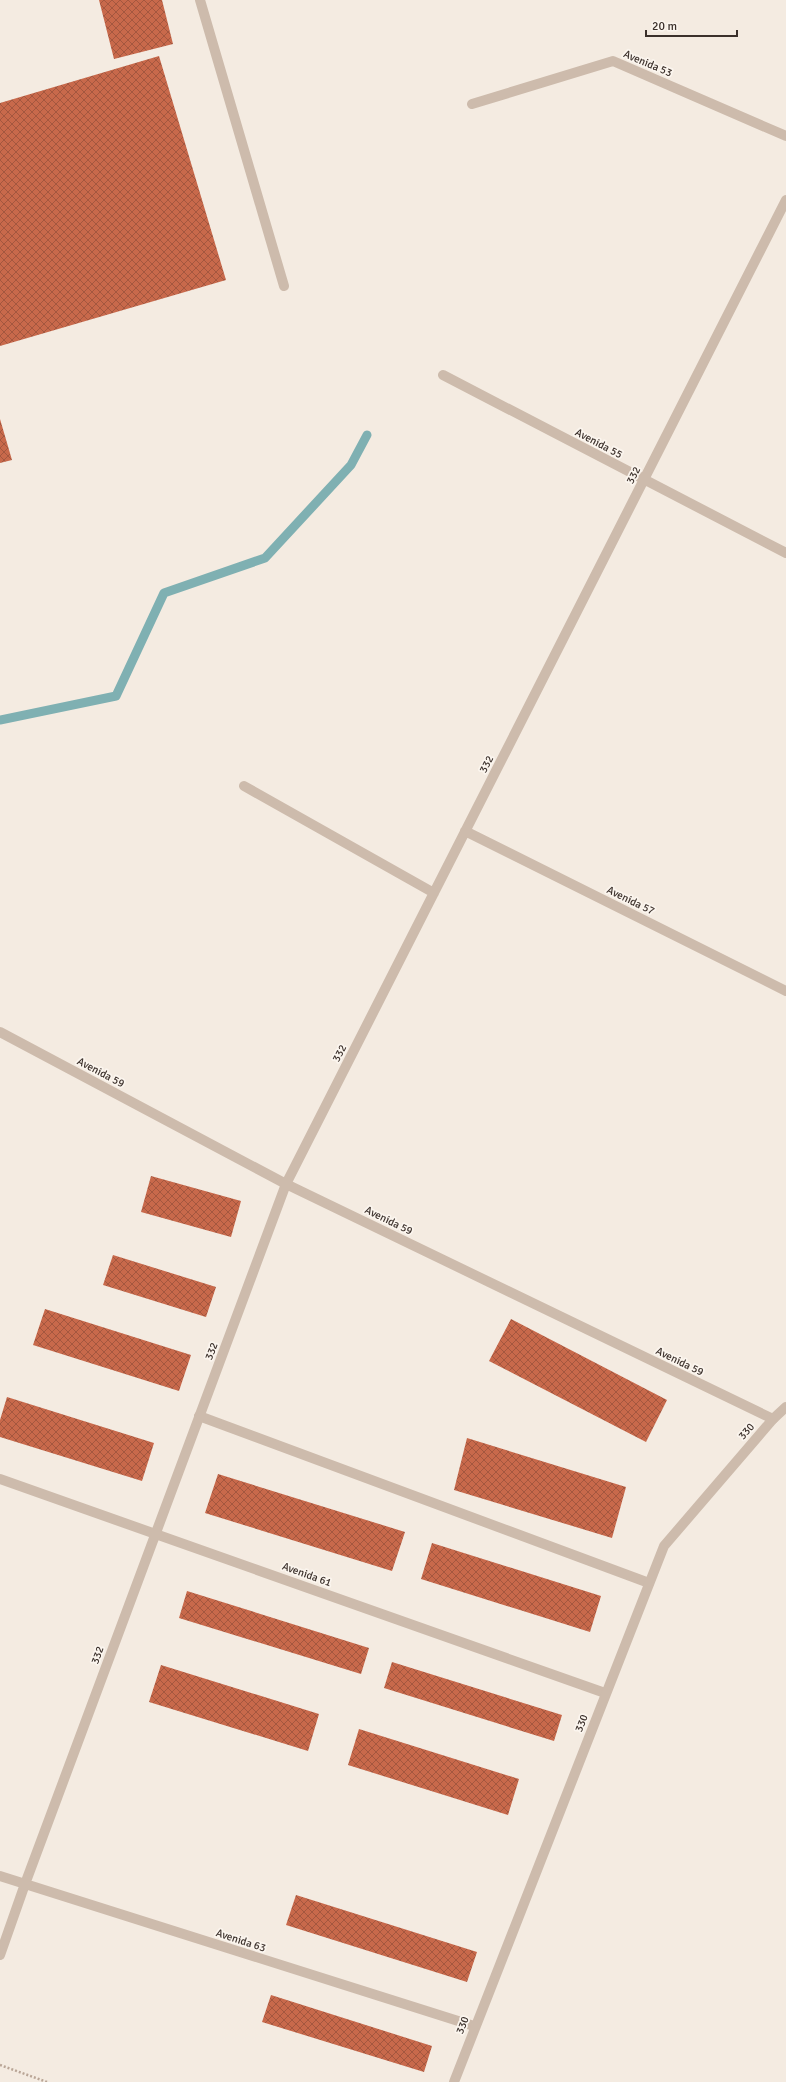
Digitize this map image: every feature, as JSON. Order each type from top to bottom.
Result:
[{"type":"street","points":[[200,0],[284,286]]},
{"type":"street","name":"Avenida 53","points":[[472,104],[613,61],[786,136]]},
{"type":"street","name":"332","points":[[0,1955],[155,1533],[286,1184],[786,200]]},
{"type":"street","name":"Avenida 55","points":[[443,375],[786,553]]},
{"type":"street","points":[[244,786],[434,893]]},
{"type":"street","name":"Avenida 57","points":[[465,831],[786,991]]},
{"type":"street","name":"Avenida 59","points":[[0,1032],[286,1184],[773,1419]]},
{"type":"street","name":"330","points":[[454,2082],[474,2026],[664,1546],[773,1419],[786,1407]]},
{"type":"street","points":[[199,1416],[649,1583]]},
{"type":"street","name":"Avenida 61","points":[[0,1479],[605,1693]]},
{"type":"street","name":"Avenida 63","points":[[0,1876],[474,2026]]},
{"type":"path","points":[[0,2065],[46,2082]]},
{"type":"building","points":[[99,0],[162,0],[173,44],[114,59]]},
{"type":"building","points":[[159,56],[226,280],[0,346],[0,103]]},
{"type":"building","points":[[0,419],[12,460],[0,463]]},
{"type":"building","points":[[151,1176],[241,1201],[231,1237],[141,1212]]},
{"type":"building","points":[[113,1255],[216,1287],[206,1317],[103,1285]]},
{"type":"building","points":[[45,1309],[191,1355],[179,1391],[33,1345]]},
{"type":"building","points":[[511,1319],[667,1400],[646,1442],[489,1361]]},
{"type":"building","points":[[7,1397],[154,1443],[142,1481],[0,1437],[0,1420]]},
{"type":"building","points":[[467,1438],[626,1487],[612,1538],[454,1490]]},
{"type":"building","points":[[218,1474],[405,1532],[392,1571],[205,1513]]},
{"type":"building","points":[[432,1543],[601,1596],[590,1632],[421,1579]]},
{"type":"building","points":[[187,1591],[369,1648],[361,1674],[179,1618]]},
{"type":"building","points":[[392,1662],[562,1715],[554,1741],[384,1688]]},
{"type":"building","points":[[161,1665],[319,1714],[308,1751],[149,1702]]},
{"type":"building","points":[[359,1729],[519,1779],[508,1815],[348,1765]]},
{"type":"building","points":[[296,1895],[477,1952],[467,1982],[286,1925]]},
{"type":"building","points":[[271,1995],[432,2046],[424,2072],[262,2022]]},
{"type":"waterway","points":[[0,720],[116,696],[164,593],[265,558],[351,465],[367,435]]}]
